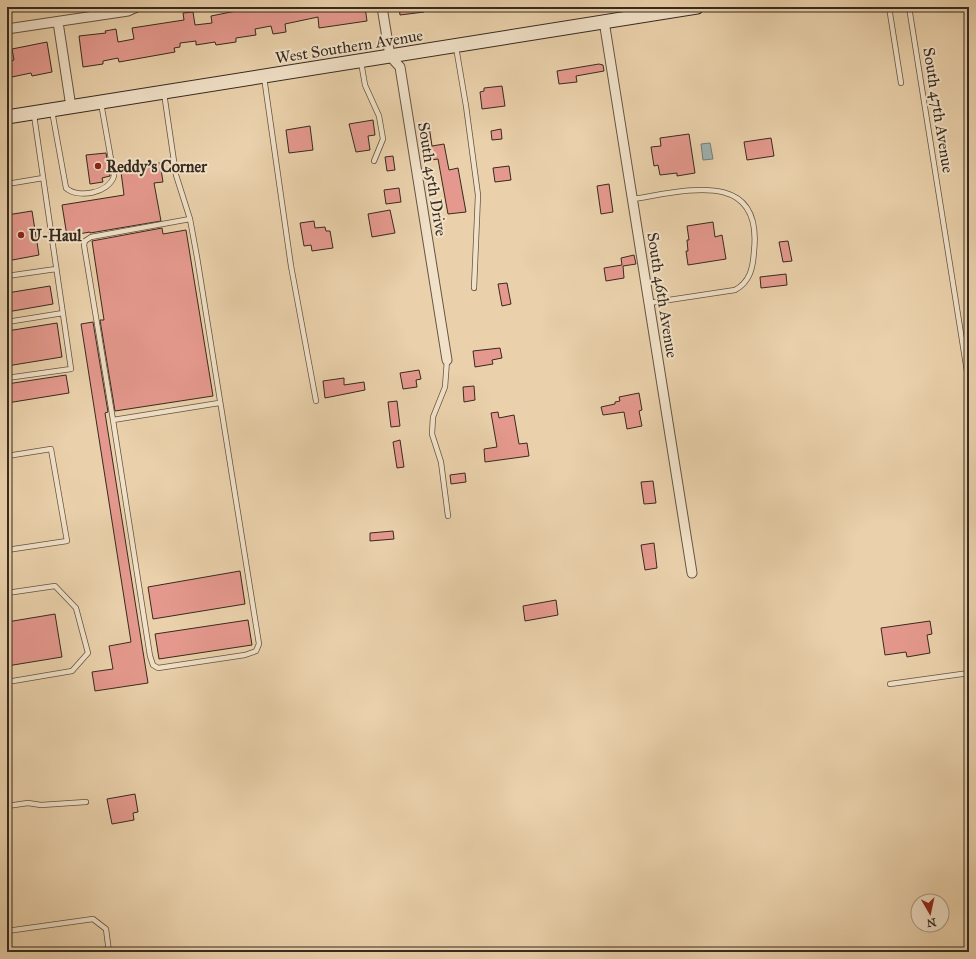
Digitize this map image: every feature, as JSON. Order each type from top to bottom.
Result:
[{"type":"main road","name":"West Southern Avenue","points":[[7,117],[697,7]]},
{"type":"street","points":[[7,29],[128,11],[137,7]]},
{"type":"street","name":"South 45th Drive","points":[[382,7],[390,56],[400,67],[447,360]]},
{"type":"street","name":"South 46th Avenue","points":[[604,21],[692,573]]},
{"type":"street","points":[[58,22],[71,107]]},
{"type":"lane","points":[[889,7],[901,83]]},
{"type":"lane","name":"South 47th Avenue","points":[[909,7],[969,384]]},
{"type":"lane","points":[[456,45],[478,195],[474,288]]},
{"type":"lane","points":[[361,61],[365,85],[376,106],[382,131],[382,138],[374,161]]},
{"type":"lane","points":[[264,77],[291,266],[316,401]]},
{"type":"lane","points":[[164,93],[176,175],[190,219],[219,403],[249,571],[259,644],[256,650],[245,655],[158,668],[153,665],[150,656],[84,245],[85,241],[90,238],[190,219]]},
{"type":"lane","points":[[52,110],[66,188],[75,194],[101,191],[108,187],[114,176],[101,102]]},
{"type":"lane","points":[[7,378],[71,369],[34,113]]},
{"type":"lane","points":[[7,184],[43,178]]},
{"type":"lane","points":[[633,199],[700,189],[724,191],[741,199],[752,216],[756,242],[753,268],[744,285],[735,290],[650,303]]},
{"type":"lane","points":[[7,276],[56,269]]},
{"type":"lane","points":[[7,322],[63,313]]},
{"type":"lane","points":[[447,360],[445,387],[433,417],[432,434],[441,462],[448,516]]},
{"type":"lane","points":[[113,420],[219,403]]},
{"type":"lane","points":[[7,456],[52,449],[67,541],[7,550]]},
{"type":"lane","points":[[7,593],[55,586],[76,608],[88,653],[72,671],[7,682]]},
{"type":"lane","points":[[890,684],[969,673]]},
{"type":"lane","points":[[7,806],[28,803],[41,805],[86,802]]},
{"type":"lane","points":[[7,931],[93,919],[106,929],[109,952]]},
{"type":"shaded area","points":[[710,143],[713,159],[703,160],[701,144]]},
{"type":"shaded area","points":[[969,156],[969,221],[965,179]]},
{"type":"building","points":[[256,7],[365,7],[367,21],[319,28],[318,17],[285,24],[286,32],[273,34],[271,26],[255,29],[256,35],[236,38],[236,42],[216,45],[215,42],[196,45],[196,41],[180,43],[180,47],[174,48],[175,52],[119,62],[118,58],[103,61],[103,64],[83,67],[79,36],[106,33],[105,31],[116,29],[118,42],[134,39],[132,28],[184,20],[183,13],[193,12],[195,25],[212,23],[211,16]]},
{"type":"building","points":[[399,7],[424,7],[424,12],[400,15]]},
{"type":"building","points":[[47,42],[52,72],[32,76],[31,73],[7,78],[7,62],[14,60],[12,49]]},
{"type":"building","points":[[599,64],[603,65],[604,71],[576,76],[577,82],[559,84],[557,71]]},
{"type":"building","points":[[502,86],[505,106],[482,109],[480,92],[484,91],[484,88]]},
{"type":"building","points":[[373,120],[375,135],[368,136],[370,150],[356,152],[349,124]]},
{"type":"building","points":[[310,126],[313,150],[289,153],[286,130]]},
{"type":"building","points":[[429,126],[432,146],[444,144],[449,170],[458,168],[466,212],[448,214],[438,159],[424,161],[419,128]]},
{"type":"building","points":[[501,129],[502,139],[492,140],[491,131]]},
{"type":"building","points":[[689,134],[695,173],[677,176],[677,173],[660,175],[658,165],[654,166],[651,147],[661,146],[660,138]]},
{"type":"building","points":[[771,138],[774,156],[747,160],[744,142]]},
{"type":"building","name":"Reddy's Corner","points":[[106,153],[110,176],[102,178],[103,182],[90,184],[86,155]]},
{"type":"building","points":[[393,156],[395,170],[387,171],[385,157]]},
{"type":"building","points":[[160,163],[163,182],[154,183],[161,221],[67,236],[62,205],[124,195],[121,172],[126,172],[125,167]]},
{"type":"building","points":[[509,166],[511,180],[495,182],[493,168]]},
{"type":"building","points":[[609,184],[613,212],[601,214],[597,186]]},
{"type":"building","points":[[399,188],[401,202],[386,204],[384,190]]},
{"type":"building","points":[[390,210],[395,233],[372,237],[368,214]]},
{"type":"building","name":"U-Haul","points":[[32,211],[39,255],[7,261],[7,215]]},
{"type":"building","points":[[314,221],[315,228],[325,227],[326,231],[330,231],[333,248],[312,251],[311,245],[304,246],[300,223]]},
{"type":"building","points":[[713,222],[715,237],[722,235],[726,259],[688,265],[686,251],[688,251],[687,240],[689,240],[687,226]]},
{"type":"building","points":[[162,228],[163,234],[186,230],[213,396],[115,411],[100,320],[104,320],[92,241]]},
{"type":"building","points":[[788,241],[792,261],[783,262],[779,242]]},
{"type":"building","points":[[634,255],[636,264],[623,266],[624,278],[606,281],[604,268],[622,265],[621,258]]},
{"type":"building","points":[[786,274],[787,285],[761,288],[760,277]]},
{"type":"building","points":[[507,283],[511,304],[502,306],[498,284]]},
{"type":"building","points":[[50,286],[53,304],[7,312],[7,293]]},
{"type":"building","points":[[93,322],[108,412],[105,413],[148,683],[95,691],[92,672],[113,669],[109,646],[131,642],[81,324]]},
{"type":"building","points":[[57,323],[62,357],[7,366],[7,331]]},
{"type":"building","points":[[500,348],[502,358],[492,360],[493,364],[475,367],[473,351]]},
{"type":"building","points":[[419,370],[421,379],[416,380],[417,387],[403,389],[400,373]]},
{"type":"building","points":[[66,375],[69,393],[7,403],[7,384]]},
{"type":"building","points":[[344,378],[344,385],[364,382],[365,390],[325,398],[323,381]]},
{"type":"building","points":[[474,386],[475,400],[464,402],[463,387]]},
{"type":"building","points":[[639,393],[642,410],[639,411],[642,426],[627,429],[624,412],[603,415],[601,407],[615,404],[615,402],[620,401],[619,397]]},
{"type":"building","points":[[397,401],[400,426],[391,427],[388,402]]},
{"type":"building","points":[[498,412],[499,418],[514,415],[519,444],[527,443],[529,456],[485,462],[484,449],[497,447],[491,413]]},
{"type":"building","points":[[400,440],[404,467],[397,468],[393,442]]},
{"type":"building","points":[[465,473],[466,482],[451,484],[450,475]]},
{"type":"building","points":[[653,481],[656,503],[644,504],[641,482]]},
{"type":"building","points":[[393,531],[394,539],[370,541],[370,533]]},
{"type":"building","points":[[654,543],[657,568],[645,570],[641,545]]},
{"type":"building","points":[[240,571],[245,604],[153,619],[148,587]]},
{"type":"building","points":[[556,600],[558,615],[525,621],[523,606]]},
{"type":"building","points":[[55,614],[62,657],[7,666],[7,622]]},
{"type":"building","points":[[248,620],[252,645],[159,659],[155,634]]},
{"type":"building","points":[[930,621],[932,634],[927,635],[930,653],[907,657],[906,652],[885,655],[881,628]]},
{"type":"building","points":[[135,794],[138,812],[133,813],[134,820],[112,824],[107,799]]},
{"type":"place","name":"Reddy's Corner","points":[[98,166]]},
{"type":"place","name":"U-Haul","points":[[21,235]]}]
